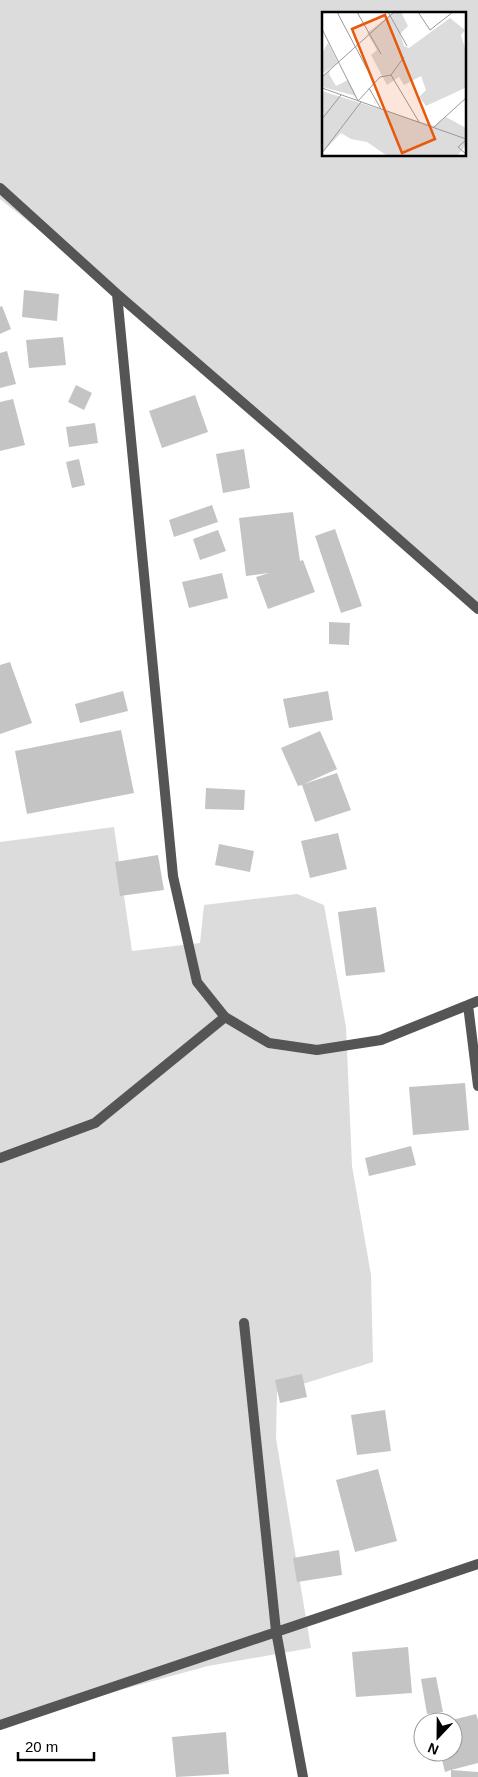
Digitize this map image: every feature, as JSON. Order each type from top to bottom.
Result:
[{"type":"street","points":[[0,188],[117,294],[478,609]]},
{"type":"street","points":[[117,294],[173,876],[197,982],[225,1017],[269,1042],[317,1050],[381,1040],[478,1001]]},
{"type":"street","points":[[468,1006],[478,1086]]},
{"type":"street","points":[[0,1158],[95,1123],[225,1017]]},
{"type":"street","points":[[244,1323],[276,1631],[303,1777]]},
{"type":"street","points":[[0,1726],[478,1564]]},
{"type":"shaded area","points":[[0,0],[478,0],[478,608],[145,314],[0,199]]},
{"type":"shaded area","points":[[114,827],[132,951],[200,943],[204,905],[297,894],[324,905],[346,1027],[352,1166],[371,1275],[373,1362],[277,1392],[276,1438],[311,1648],[208,1666],[0,1723],[0,842]]},
{"type":"building","points":[[24,290],[59,294],[57,321],[22,317]]},
{"type":"building","points":[[2,306],[11,329],[0,334],[0,307]]},
{"type":"building","points":[[63,337],[66,365],[29,368],[26,340]]},
{"type":"building","points":[[7,351],[16,384],[0,388],[0,353]]},
{"type":"building","points":[[76,385],[92,393],[84,410],[68,402]]},
{"type":"building","points":[[195,395],[208,432],[162,448],[149,411]]},
{"type":"building","points":[[13,399],[25,445],[0,451],[0,402]]},
{"type":"building","points":[[95,423],[98,443],[69,447],[66,427]]},
{"type":"building","points":[[244,449],[250,488],[223,493],[216,454]]},
{"type":"building","points":[[79,459],[85,485],[72,488],[66,462]]},
{"type":"building","points":[[212,505],[218,522],[174,537],[169,520]]},
{"type":"building","points":[[293,512],[300,561],[303,560],[315,592],[268,609],[256,577],[269,573],[246,576],[239,518]]},
{"type":"building","points":[[335,529],[362,606],[341,613],[315,536]]},
{"type":"building","points":[[218,530],[226,551],[200,560],[193,539]]},
{"type":"building","points":[[222,573],[228,598],[189,608],[182,582]]},
{"type":"building","points":[[329,622],[350,623],[349,645],[329,644]]},
{"type":"building","points":[[10,662],[32,723],[0,734],[0,665]]},
{"type":"building","points":[[123,691],[128,711],[80,723],[75,704]]},
{"type":"building","points":[[328,691],[333,720],[289,728],[283,699]]},
{"type":"building","points":[[121,730],[134,793],[27,814],[15,751]]},
{"type":"building","points":[[320,731],[337,769],[304,784],[337,773],[351,810],[315,822],[302,785],[298,786],[281,748]]},
{"type":"building","points":[[206,788],[245,790],[244,810],[205,809]]},
{"type":"building","points":[[338,833],[347,869],[310,878],[301,841]]},
{"type":"building","points":[[219,844],[254,851],[250,872],[215,865]]},
{"type":"building","points":[[158,855],[164,890],[120,896],[115,862]]},
{"type":"building","points":[[376,907],[385,972],[346,976],[338,912]]},
{"type":"building","points":[[465,1083],[469,1130],[413,1135],[409,1087]]},
{"type":"building","points":[[411,1146],[416,1165],[369,1176],[365,1158]]},
{"type":"building","points":[[302,1374],[307,1397],[280,1403],[275,1380]]},
{"type":"building","points":[[385,1410],[391,1451],[357,1455],[351,1415]]},
{"type":"building","points":[[378,1469],[397,1541],[355,1552],[336,1480]]},
{"type":"building","points":[[339,1550],[342,1575],[297,1582],[293,1558]]},
{"type":"building","points":[[408,1647],[412,1693],[356,1697],[352,1652]]},
{"type":"building","points":[[436,1677],[443,1712],[427,1712],[421,1679]]},
{"type":"building","points":[[476,1714],[478,1720],[478,1763],[445,1772],[442,1762],[463,1762],[463,1717]]},
{"type":"building","points":[[226,1732],[229,1774],[176,1777],[172,1737]]},
{"type":"building","points":[[451,1770],[478,1772],[478,1777],[451,1777]]}]
